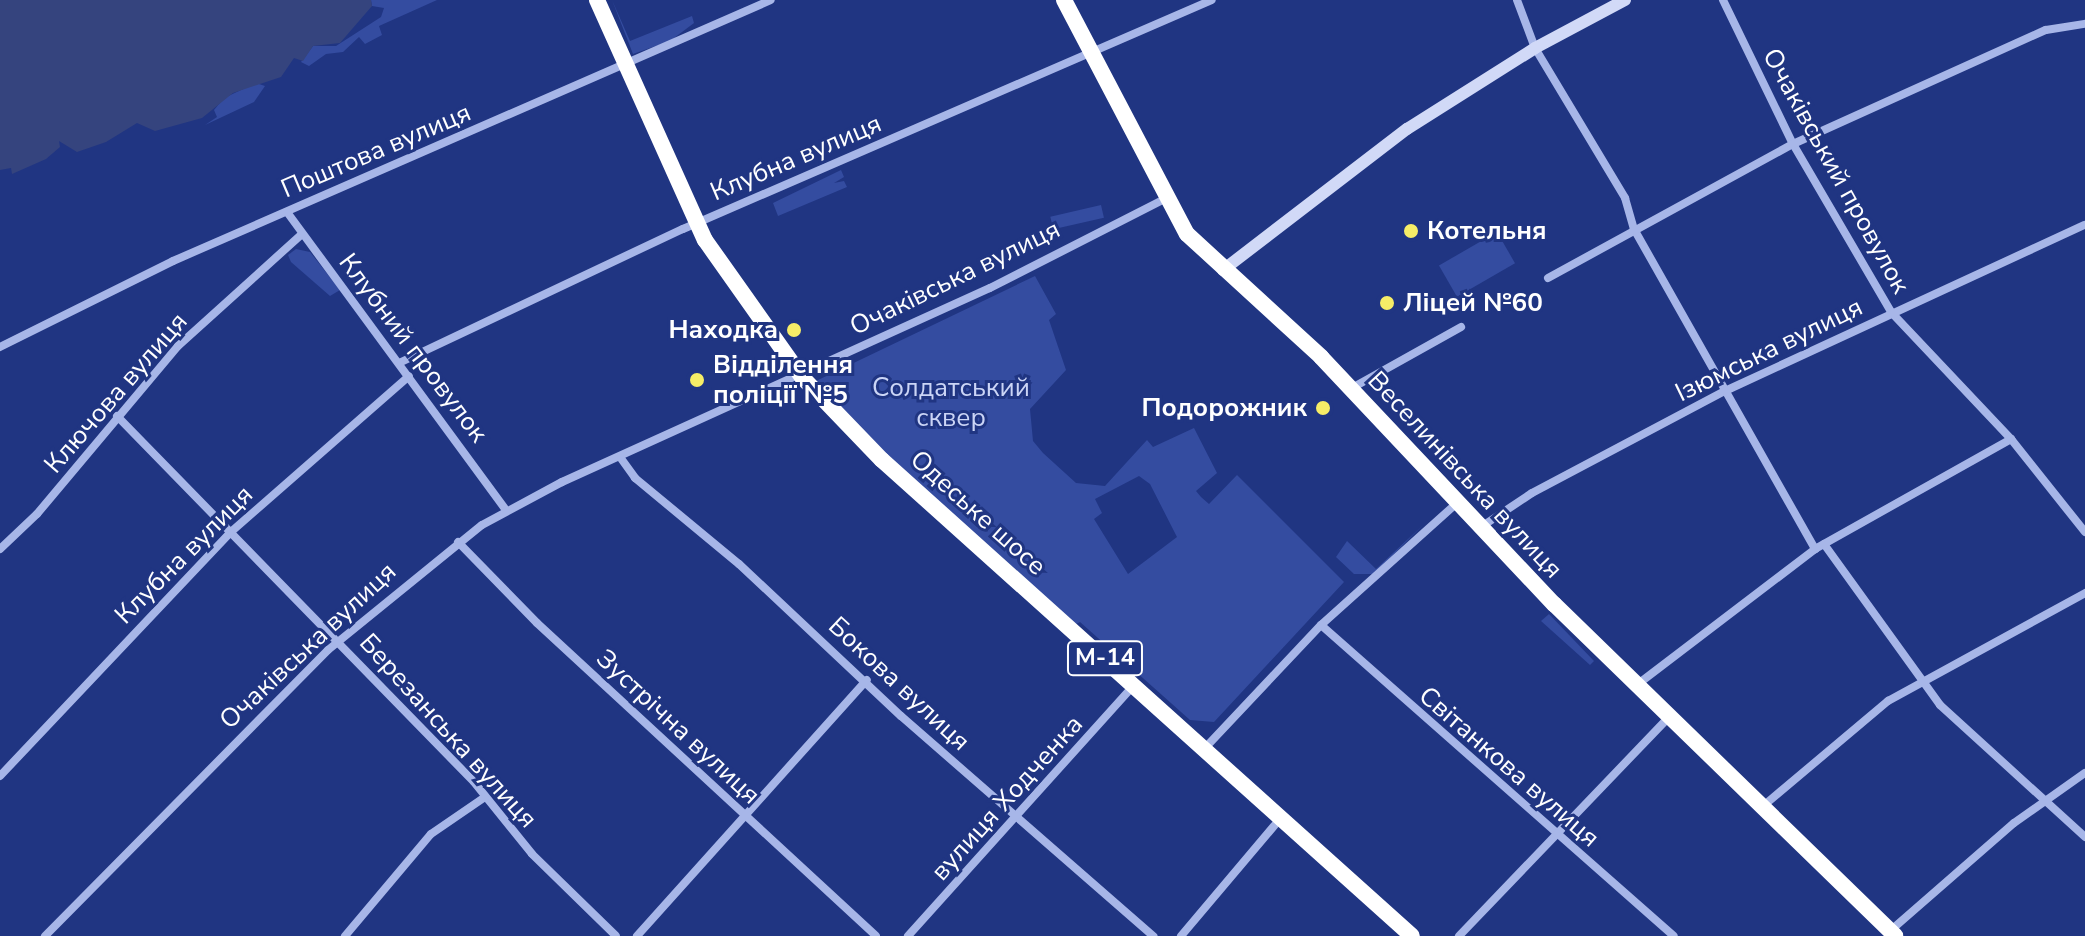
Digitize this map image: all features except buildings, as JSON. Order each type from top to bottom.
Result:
[{"type":"highway","name":"Одеське шосе","points":[[597,0],[623,68],[696,224],[743,300],[802,377],[882,460],[1412,936]]},
{"type":"highway","name":"Веселинівська вулиця","points":[[1064,0],[1165,199],[1187,234],[1352,388],[1456,504],[1892,934]]},
{"type":"street","name":"Поштова вулиця","points":[[0,347],[287,212],[623,68],[771,0]]},
{"type":"street","name":"Клубна вулиця","points":[[399,363],[696,224],[1092,56],[1212,0]]},
{"type":"street","points":[[1517,0],[1535,48],[1625,198],[1634,229],[1725,391],[1768,458],[1773,480],[1940,705],[2085,837]]},
{"type":"street","points":[[1223,270],[1352,167],[1535,48],[1625,0]]},
{"type":"street","name":"Очаківський провулок","points":[[1723,0],[1793,144],[1891,312],[2011,439],[2085,532]]},
{"type":"street","points":[[1548,278],[1793,144],[2046,30],[2085,24]]},
{"type":"street","name":"Очаківська вулиця","points":[[45,936],[338,641],[458,542],[506,510],[802,377],[1165,199]]},
{"type":"street","name":"Клубний провулок","points":[[287,212],[506,510]]},
{"type":"street","name":"Ізюмська вулиця","points":[[1480,528],[1532,493],[1725,391],[2085,225]]},
{"type":"street","name":"Ключова вулиця","points":[[0,549],[37,514],[178,346],[301,235]]},
{"type":"street","points":[[1352,388],[1461,327]]},
{"type":"street","name":"Клубна вулиця","points":[[0,776],[232,531],[409,376]]},
{"type":"street","name":"Березанська вулиця","points":[[117,416],[338,641],[485,797],[532,854],[616,936]]},
{"type":"street","points":[[1638,684],[1820,546],[2011,439]]},
{"type":"street","name":"Бокова вулиця","points":[[620,457],[635,478],[867,680],[1000,803],[1019,814],[1038,837],[1153,936]]},
{"type":"street","points":[[1205,748],[1321,625],[1456,504]]},
{"type":"street","name":"Зустрічна вулиця","points":[[458,542],[527,614],[876,936]]},
{"type":"street","points":[[1762,808],[1855,724],[1921,679],[2085,593]]},
{"type":"street","name":"Світанкова вулиця","points":[[1321,625],[1674,936]]},
{"type":"street","points":[[637,936],[867,680]]},
{"type":"street","name":"вулиця Ходченка","points":[[908,936],[1134,685]]},
{"type":"street","points":[[1459,936],[1545,842],[1559,835],[1670,716]]},
{"type":"street","points":[[1892,934],[2044,798],[2085,773]]},
{"type":"street","points":[[345,936],[431,834],[485,797]]},
{"type":"street","points":[[1181,936],[1280,819]]},
{"type":"green space","points":[[371,0],[437,0],[379,26],[382,35],[365,44],[359,37],[343,52],[326,54],[309,66],[301,62],[313,46],[336,46],[381,17],[384,8],[372,6]]},
{"type":"green space","points":[[612,0],[630,41],[692,16],[694,23],[670,41],[633,54]]},
{"type":"green space","points":[[256,83],[265,86],[254,102],[205,125],[217,117],[214,110],[224,98]]},
{"type":"green space","points":[[841,170],[844,177],[834,183],[844,181],[847,187],[778,216],[773,203]]},
{"type":"green space","points":[[1101,205],[1104,218],[1053,229],[1050,217]]},
{"type":"green space","points":[[1497,232],[1515,263],[1457,297],[1439,266]]},
{"type":"green space","points":[[296,249],[310,252],[340,290],[330,296],[291,262],[288,255]]},
{"type":"green space","name":"Солдатський сквер","points":[[1035,276],[1056,314],[1049,320],[1066,370],[1030,409],[1033,441],[1043,453],[1076,483],[1105,486],[1147,440],[1153,447],[1194,428],[1217,473],[1196,491],[1201,497],[1209,504],[1237,475],[1344,582],[1214,722],[1190,720],[1080,622],[1076,624],[869,438],[816,381]],"holes":[[[1139,476],[1150,484],[1177,537],[1128,574],[1094,519],[1102,513],[1095,499]]]},
{"type":"green space","points":[[1423,525],[1374,574],[1354,574],[1336,557],[1347,541],[1376,569]]},
{"type":"green space","points":[[1549,614],[1594,661],[1590,665],[1541,621]]},
{"type":"shaded area","points":[[0,0],[371,0],[372,6],[340,43],[313,46],[303,61],[294,58],[281,77],[233,93],[202,118],[155,131],[137,123],[106,142],[77,152],[59,141],[60,147],[46,159],[12,174],[11,168],[0,170]]},
{"type":"place","name":"Котельня","points":[[1411,231]]},
{"type":"place","name":"Ліцей №60","points":[[1387,303]]},
{"type":"place","name":"Находка","points":[[794,330]]},
{"type":"place","name":"Відділення поліції №5","points":[[697,380]]},
{"type":"place","name":"Подорожник","points":[[1323,408]]}]
